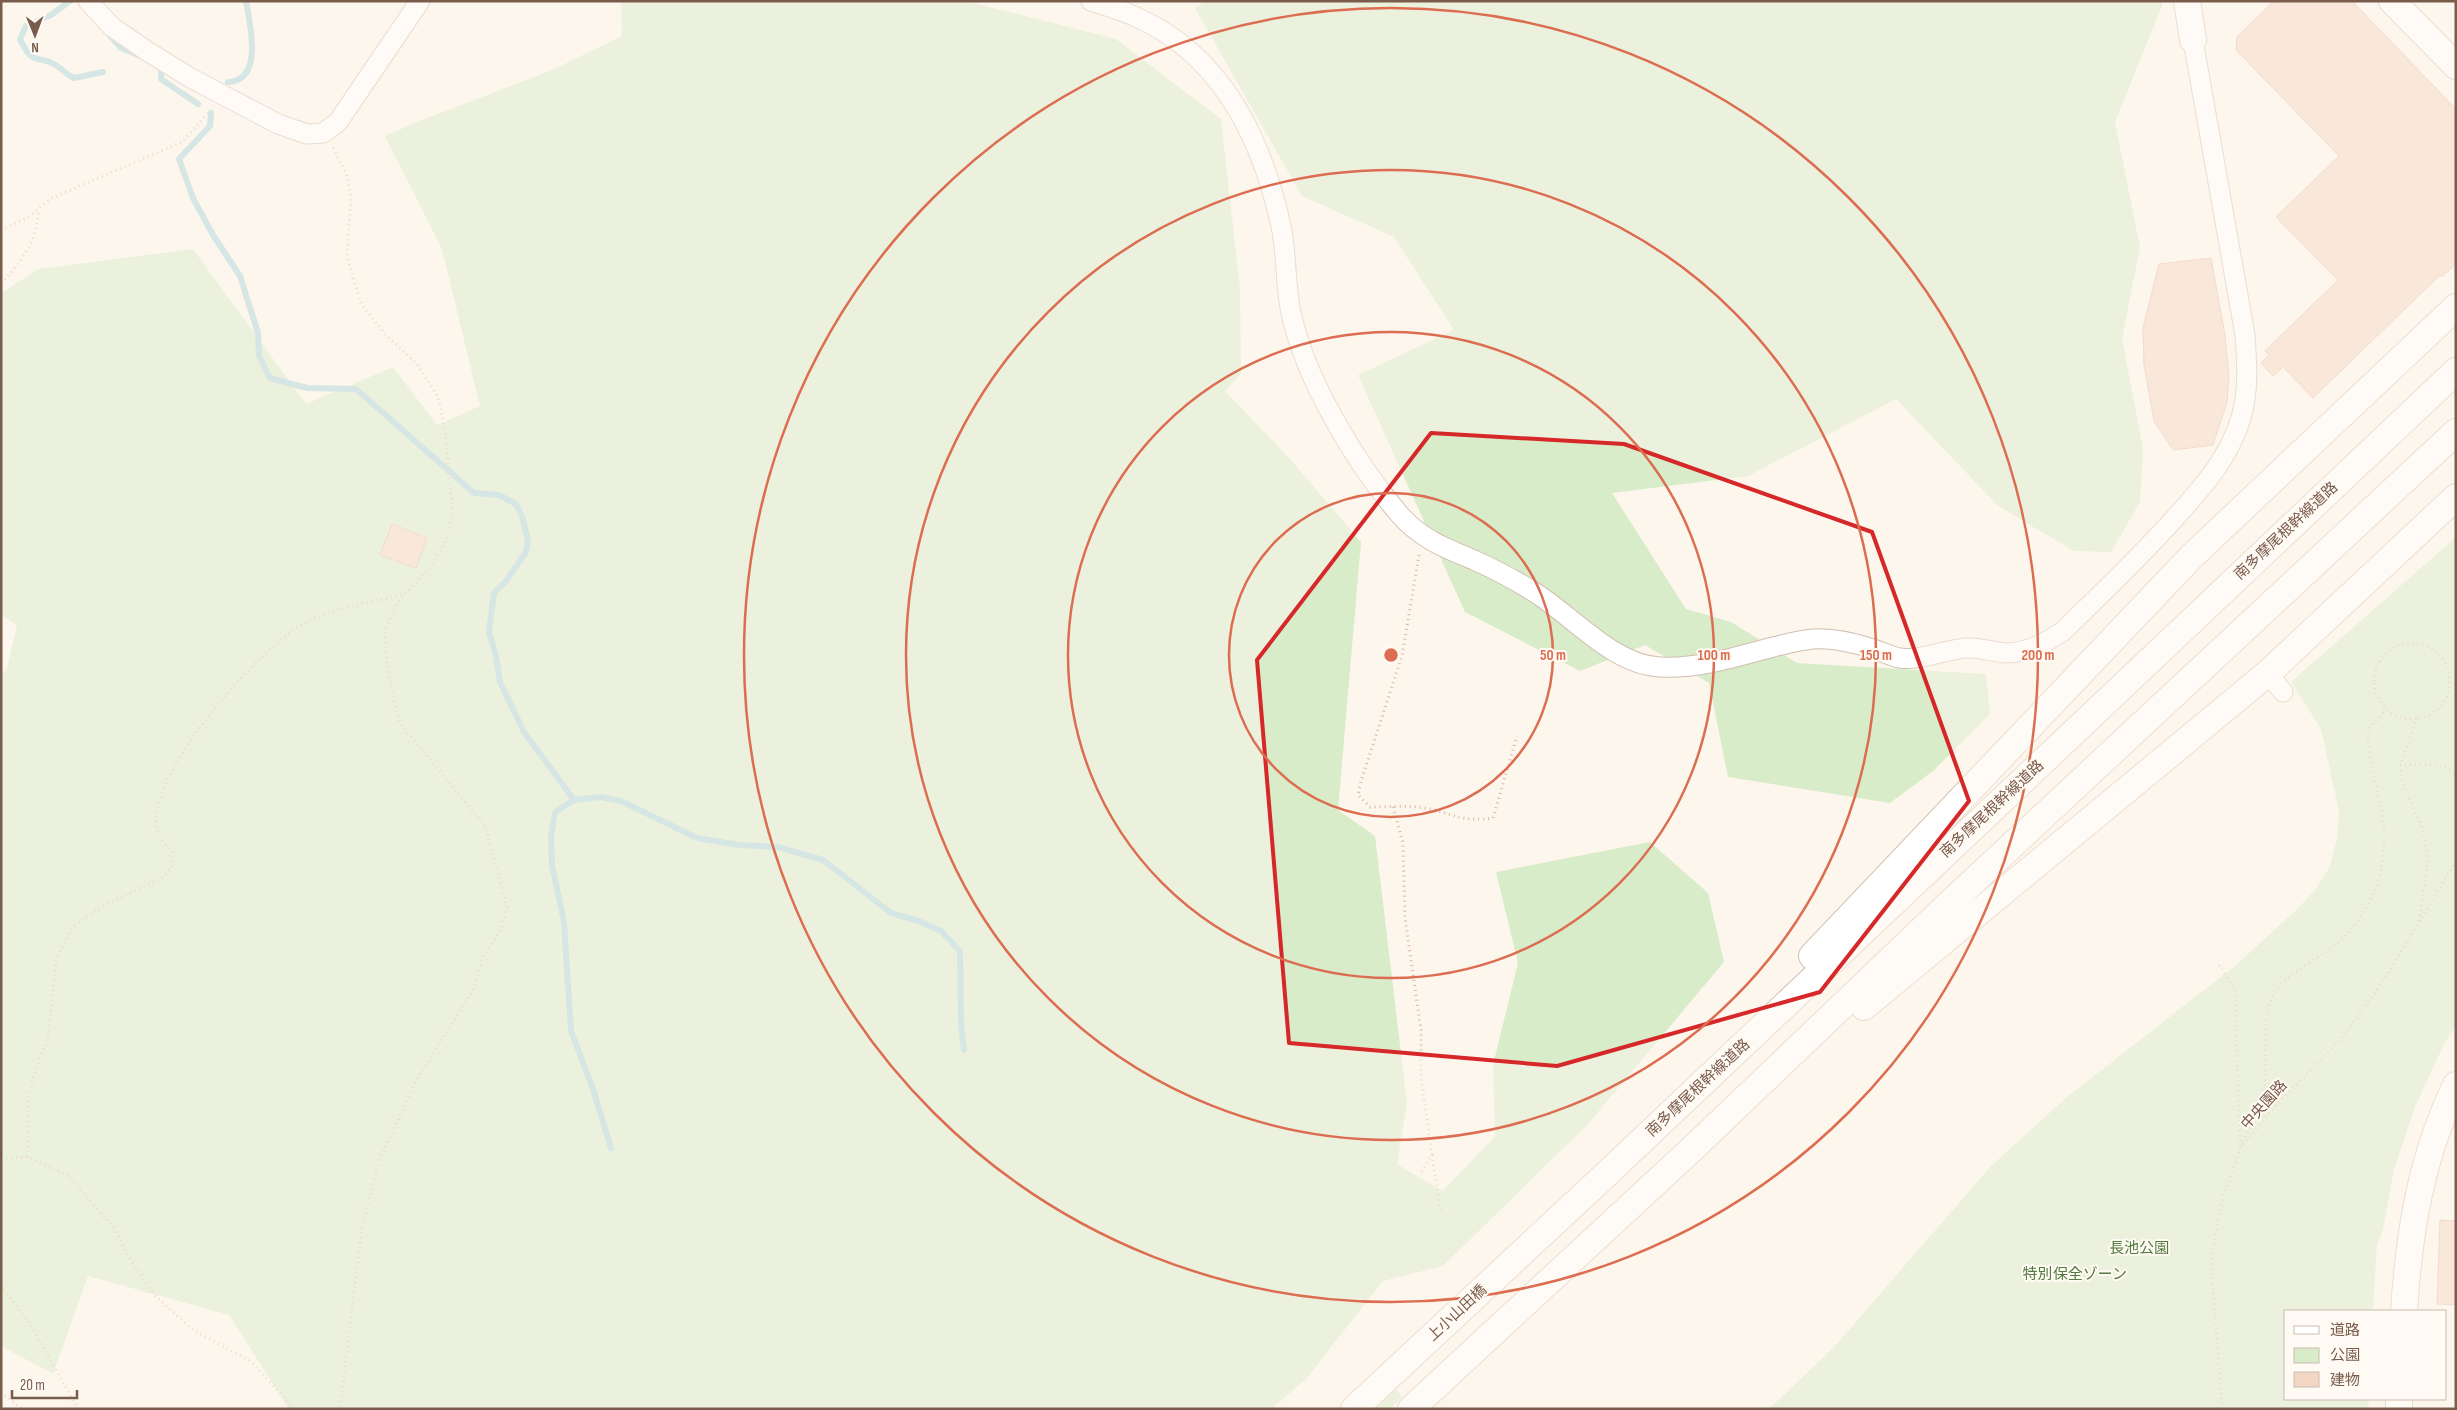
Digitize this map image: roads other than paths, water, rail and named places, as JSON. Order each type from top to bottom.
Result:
[{"type":"main road","points":[[2187,1],[2193,40]]},
{"type":"main road","points":[[2392,1],[2456,66]]},
{"type":"main road","points":[[1598,1182],[2191,557],[2456,307]]},
{"type":"main road","name":"南多摩尾根幹線道路","points":[[1527,1247],[2456,371]]},
{"type":"main road","points":[[1412,1408],[1692,1149],[1949,904],[2456,432]]},
{"type":"main road","points":[[1692,1149],[2275,682],[2456,497]]},
{"type":"main road","points":[[2404,1310],[2411,1231],[2424,1166],[2442,1113],[2456,1085]]},
{"type":"main road","name":"上小山田橋","points":[[1354,1409],[1527,1247]]},
{"type":"street","points":[[88,1],[112,27],[188,77],[278,124],[307,134],[323,133],[338,122],[420,1]]},
{"type":"street","points":[[1092,1],[1136,17],[1177,41],[1200,59],[1222,84],[1241,113],[1265,167],[1282,229],[1291,312],[1312,376],[1327,406],[1370,476],[1401,516],[1422,537],[1535,592],[1618,654],[1638,664],[1658,667],[1710,663],[1814,639],[1868,647],[1899,658],[1926,656],[1967,648],[2007,653],[2028,650],[2047,642],[2062,632],[2151,545],[2196,496],[2218,468],[2241,418],[2246,389],[2245,334],[2193,40]]},
{"type":"waterway","points":[[70,1],[51,15],[26,26],[20,39],[33,57],[57,66],[74,78],[103,72]]},
{"type":"waterway","points":[[228,82],[239,79],[247,72],[251,62],[252,36],[246,1]]},
{"type":"waterway","points":[[110,36],[121,48],[141,56]]},
{"type":"waterway","points":[[161,65],[161,79],[198,104]]},
{"type":"waterway","points":[[211,113],[210,126],[179,159],[193,198],[213,235],[240,276],[258,333],[259,356],[270,378],[307,388],[356,389],[474,493],[499,495],[516,504],[522,516],[528,541],[526,552],[506,581],[494,593],[489,632],[496,656],[500,682],[524,732],[574,800]]},
{"type":"waterway","points":[[611,1148],[592,1086],[571,1031],[564,922],[552,865],[551,836],[555,812],[574,800],[600,797],[621,801],[697,838],[739,845],[778,847],[823,860],[891,913],[919,921],[941,931],[960,951],[961,1025],[964,1050]]},
{"type":"park label","name":"長池公園","points":[[2139,1248]]},
{"type":"park label","name":"特別保全ゾーン","points":[[2075,1274]]}]
